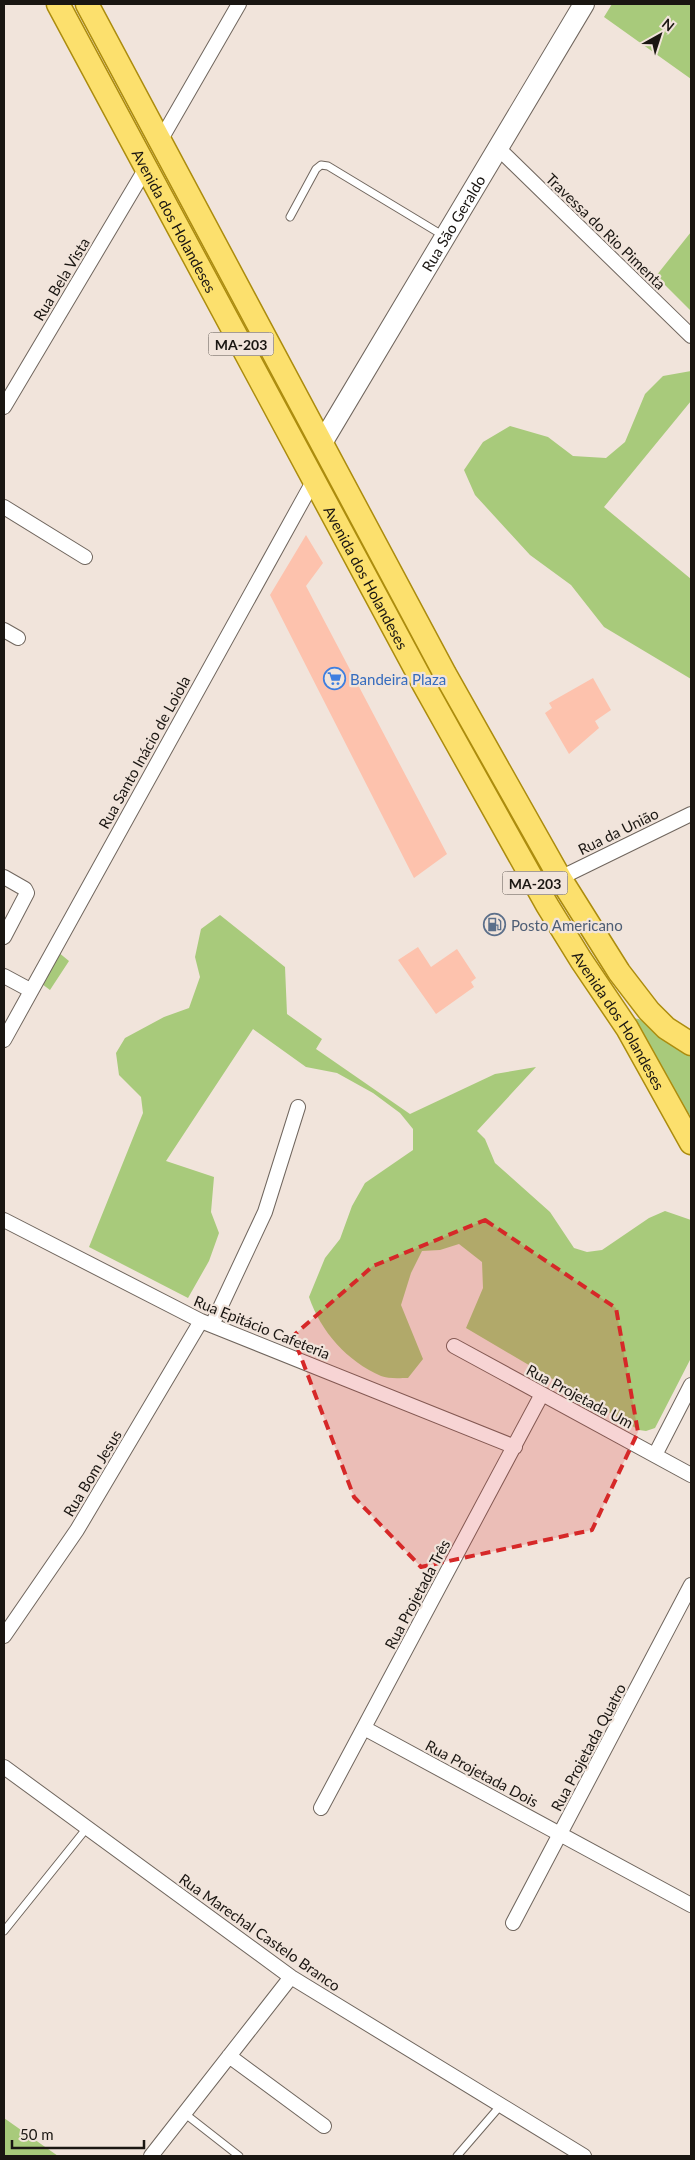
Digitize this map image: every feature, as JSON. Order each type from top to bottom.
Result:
[{"type":"main road","name":"Avenida dos Holandeses","points":[[58,4],[424,684],[547,905],[627,1028],[691,1142]]},
{"type":"main road","name":"Avenida dos Holandeses","points":[[87,4],[446,674],[560,878],[619,972],[649,1011],[666,1028],[691,1044]]},
{"type":"street","points":[[160,140],[240,4]]},
{"type":"street","name":"Rua São Geraldo","points":[[322,443],[584,4]]},
{"type":"street","name":"Travessa do Rio Pimenta","points":[[499,149],[691,336]]},
{"type":"street","name":"Rua Bela Vista","points":[[4,407],[146,168]]},
{"type":"street","name":"Rua Santo Inácio de Loiola","points":[[4,1040],[10,1014],[30,990],[314,480]]},
{"type":"street","points":[[4,508],[85,557]]},
{"type":"street","points":[[4,630],[18,638]]},
{"type":"street","name":"Rua da União","points":[[560,878],[691,814]]},
{"type":"street","points":[[4,877],[26,891],[4,937]]},
{"type":"street","points":[[4,976],[30,990]]},
{"type":"street","name":"Rua Bom Jesus","points":[[4,1636],[77,1530],[206,1323],[265,1212],[298,1107]]},
{"type":"street","name":"Rua Epitácio Cafeteria","points":[[4,1220],[206,1323],[515,1447]]},
{"type":"street","name":"Rua Projetada Um","points":[[454,1346],[691,1475]]},
{"type":"street","points":[[655,1455],[691,1385]]},
{"type":"street","name":"Rua Projetada Três","points":[[321,1808],[542,1394]]},
{"type":"street","name":"Rua Projetada Quatro","points":[[514,1923],[691,1586]]},
{"type":"street","name":"Rua Projetada Dois","points":[[364,1728],[691,1905]]},
{"type":"street","name":"Rua Marechal Castelo Branco","points":[[4,1767],[86,1829],[291,1977],[584,2156]]},
{"type":"street","points":[[151,2156],[291,1977]]},
{"type":"street","points":[[229,2056],[324,2126]]},
{"type":"lane","points":[[290,217],[316,169],[322,164],[446,237]]},
{"type":"lane","points":[[4,1931],[86,1829]]},
{"type":"lane","points":[[457,2156],[501,2105]]},
{"type":"lane","points":[[184,2113],[239,2156]]},
{"type":"highlighted area","points":[[485,1220],[616,1308],[638,1432],[592,1530],[421,1567],[354,1497],[293,1336],[373,1266]]},
{"type":"green space","points":[[612,4],[691,4],[691,79],[604,17]]},
{"type":"green space","points":[[691,232],[691,311],[656,276]]},
{"type":"green space","points":[[691,371],[691,401],[604,507],[691,579],[691,679],[604,627],[571,585],[530,555],[475,495],[464,470],[483,442],[510,426],[548,437],[573,456],[606,458],[625,442],[645,394],[663,376]]},
{"type":"green space","points":[[220,915],[285,967],[287,1014],[322,1039],[316,1049],[410,1114],[495,1074],[536,1067],[477,1131],[485,1139],[495,1163],[550,1212],[574,1248],[587,1252],[602,1250],[649,1218],[665,1211],[691,1220],[691,1358],[655,1428],[646,1431],[639,1430],[466,1328],[483,1288],[482,1262],[459,1244],[440,1250],[422,1251],[411,1273],[401,1305],[423,1359],[408,1378],[381,1376],[346,1354],[328,1333],[314,1310],[309,1297],[325,1258],[340,1239],[352,1206],[365,1183],[413,1150],[413,1129],[400,1113],[373,1093],[337,1073],[306,1067],[253,1029],[166,1161],[214,1177],[211,1212],[219,1233],[209,1261],[188,1298],[89,1247],[143,1113],[141,1097],[119,1075],[116,1053],[125,1038],[164,1017],[189,1008],[200,977],[195,957],[201,929]]},
{"type":"green space","points":[[58,952],[69,961],[50,990],[42,984]]},
{"type":"green space","points":[[632,1018],[639,1019],[691,1056],[691,1115],[687,1114]]},
{"type":"green space","points":[[4,2118],[58,2156],[4,2156]]},
{"type":"building","name":"Bandeira Plaza","points":[[306,535],[323,563],[306,586],[447,854],[414,878],[270,595]]},
{"type":"building","points":[[593,678],[611,710],[595,721],[599,728],[569,754],[545,713],[552,708],[549,703]]},
{"type":"building","points":[[418,947],[431,967],[457,949],[476,978],[471,982],[474,987],[436,1014],[398,960]]},
{"type":"place","name":"Bandeira Plaza","points":[[334,679]]},
{"type":"place","name":"Posto Americano","points":[[495,925]]}]
